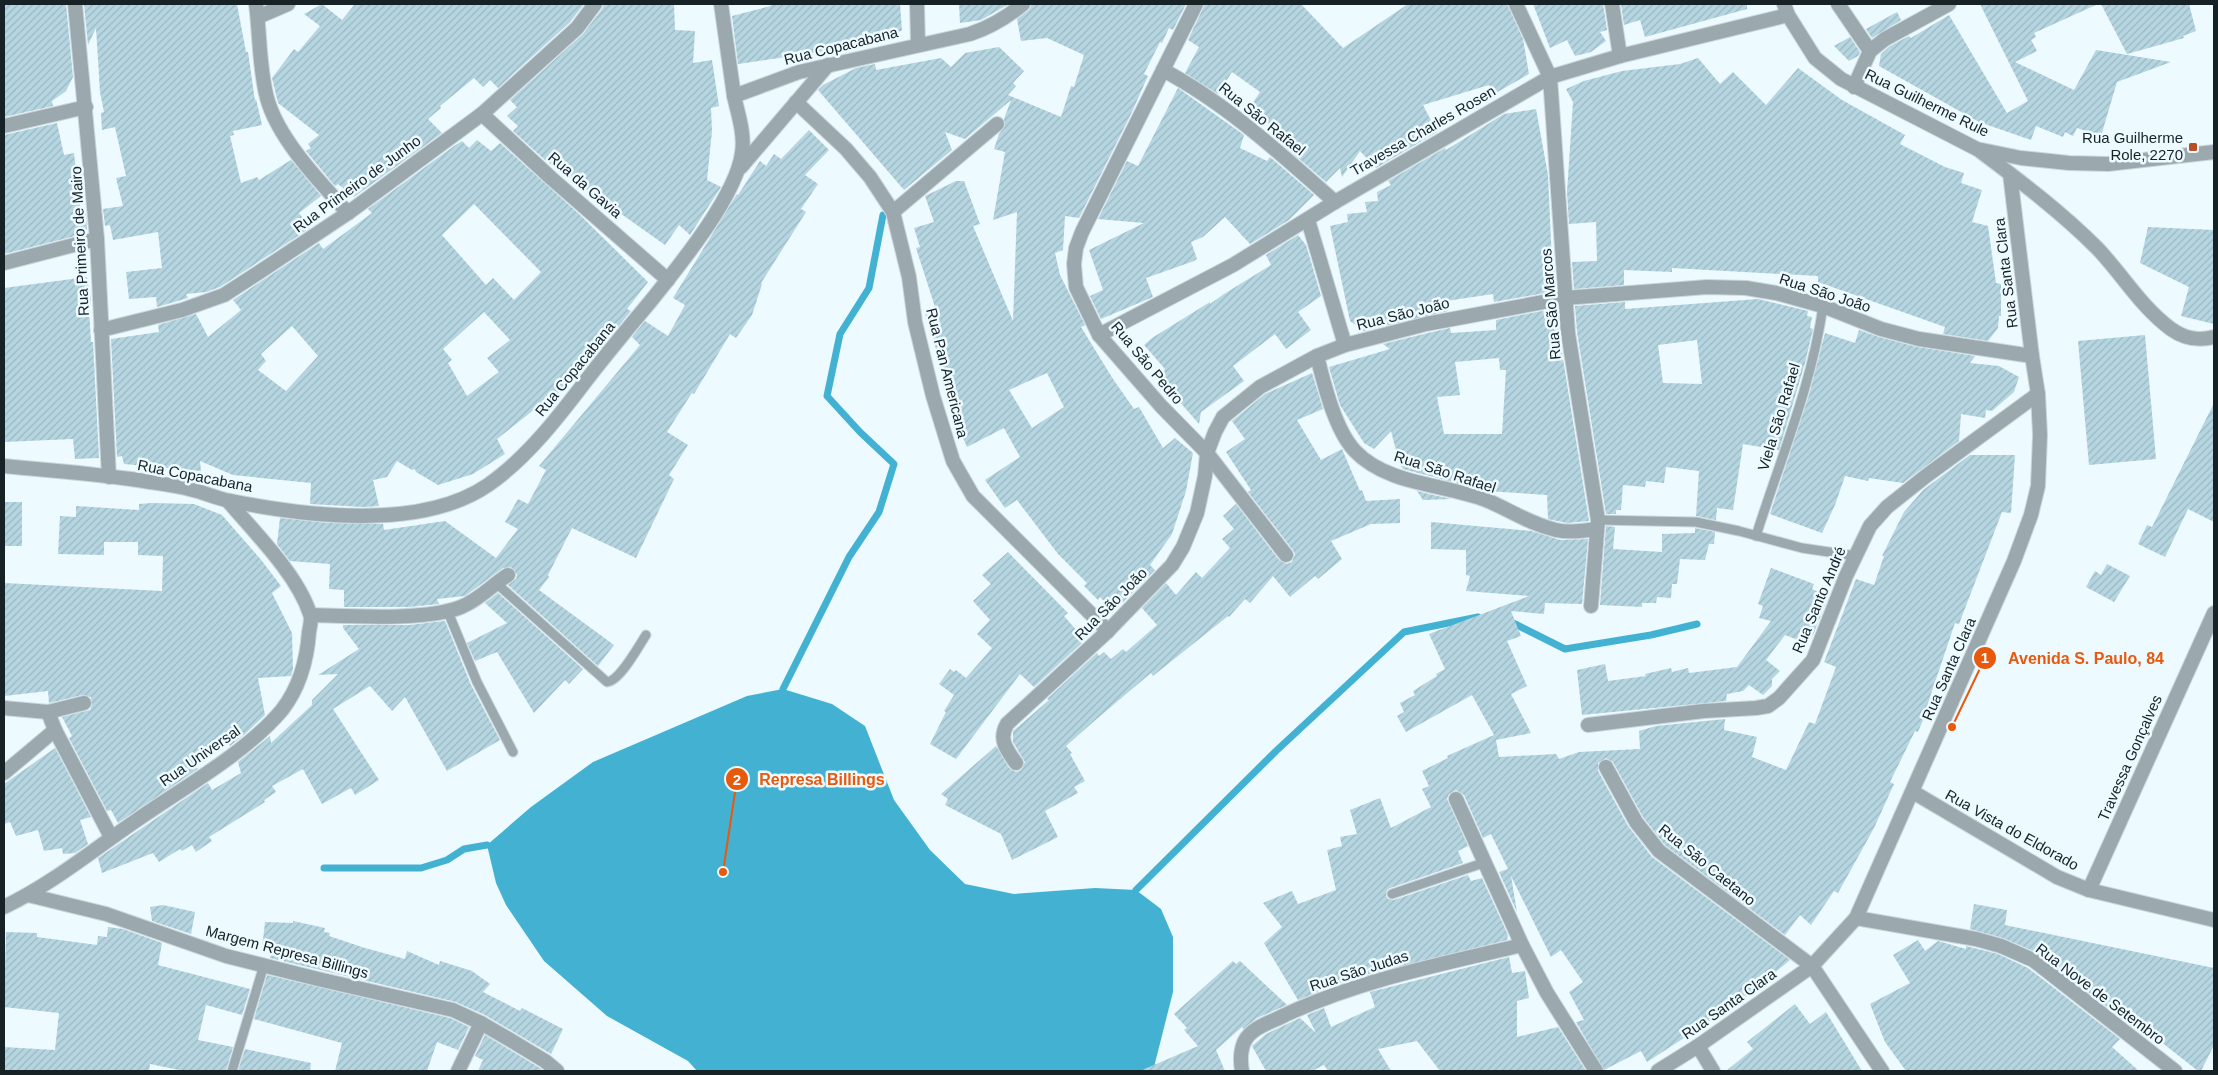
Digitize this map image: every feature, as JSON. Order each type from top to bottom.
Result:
[{"type":"street","name":"Rua Primeiro de Mairo","points":[[76,4],[97,239],[108,477]]},
{"type":"street","points":[[288,4],[257,10],[262,65],[268,100],[277,123],[306,163],[348,214]]},
{"type":"street","name":"Rua Primeiro de Junho","points":[[101,330],[182,310],[224,295],[348,214],[482,114],[577,28],[595,4]]},
{"type":"street","points":[[721,4],[734,96]]},
{"type":"street","points":[[918,4],[918,44]]},
{"type":"street","name":"Rua Copacabana","points":[[4,466],[108,477],[192,490],[228,501],[297,512],[345,516],[438,508],[465,498],[488,486],[505,472],[556,420],[668,280],[716,213],[739,168],[743,150],[742,134],[734,96],[799,72],[918,44],[970,34],[989,28],[1006,18],[1023,4]]},
{"type":"street","name":"Rua São Pedro","points":[[1196,4],[1110,174],[1076,248],[1076,287],[1099,334],[1161,406],[1207,453],[1286,556]]},
{"type":"street","name":"Rua São Marcos","points":[[1516,4],[1550,77],[1568,333],[1598,525],[1591,606]]},
{"type":"street","points":[[1612,4],[1620,56]]},
{"type":"street","points":[[1838,4],[1870,51]]},
{"type":"street","points":[[1854,87],[1870,51],[1885,38],[1949,4]]},
{"type":"street","name":"Travessa Charles Rosen","points":[[1099,334],[1233,265],[1336,202],[1550,77],[1786,9]]},
{"type":"street","name":"Rua Guilherme Rule","points":[[1786,9],[1815,58],[1841,79],[1977,149],[2021,158],[2069,163],[2108,164],[2214,152]]},
{"type":"street","points":[[739,168],[828,65]]},
{"type":"street","name":"Rua São Rafael","points":[[1163,70],[1205,94],[1229,112],[1336,202]]},
{"type":"street","name":"Rua Pan Americana","points":[[796,102],[846,149],[870,177],[893,212],[908,277],[915,322],[933,396],[953,460],[973,496],[1108,631]]},
{"type":"street","points":[[4,126],[86,107]]},
{"type":"street","name":"Rua da Gavia","points":[[482,114],[551,178],[668,280]]},
{"type":"street","points":[[893,212],[997,124]]},
{"type":"street","points":[[1977,149],[2073,224],[2098,249],[2150,310],[2171,329],[2185,337],[2197,340],[2214,337]]},
{"type":"street","name":"Rua Santa Clara","points":[[1658,1071],[1698,1046],[1812,966],[1856,918],[2014,561],[2031,515],[2038,486],[2040,434],[2038,394],[2010,174]]},
{"type":"street","points":[[1308,220],[1345,345]]},
{"type":"street","points":[[4,263],[97,239]]},
{"type":"street","name":"Rua São João","points":[[1016,763],[1004,745],[1002,734],[1007,724],[1108,631],[1172,564],[1183,547],[1197,513],[1205,476],[1207,453],[1214,432],[1223,417],[1234,406],[1260,387],[1317,356],[1345,345],[1426,324],[1565,298],[1707,287],[1746,288],[1776,293],[1823,306],[1881,329],[1919,339],[2032,356]]},
{"type":"street","name":"Rua São Rafael","points":[[1317,356],[1331,403],[1345,436],[1354,450],[1373,464],[1404,478],[1465,493],[1541,526],[1574,532],[1598,525]]},
{"type":"street","name":"Rua Santo André","points":[[1588,725],[1680,714],[1756,708],[1768,706],[1779,698],[1813,660],[1870,526],[1887,507],[2038,394]]},
{"type":"street","points":[[228,501],[296,585],[311,615],[390,616],[448,612],[473,601],[508,575]]},
{"type":"street","name":"Travessa Gonçalves","points":[[2089,890],[2214,613]]},
{"type":"street","name":"Rua Universal","points":[[4,907],[28,895],[249,743],[282,709],[299,680],[307,653],[311,615]]},
{"type":"street","points":[[4,708],[48,712],[84,703]]},
{"type":"street","points":[[48,712],[55,730],[111,837]]},
{"type":"street","points":[[4,773],[55,730]]},
{"type":"street","name":"Rua São Caetano","points":[[1606,767],[1636,822],[1659,851],[1812,966],[1882,1071]]},
{"type":"street","name":"Rua Vista do Eldorado","points":[[1913,792],[2057,877],[2089,890],[2214,920]]},
{"type":"street","points":[[1456,799],[1522,945],[1547,993],[1596,1071]]},
{"type":"street","name":"Margem Represa Billings","points":[[28,895],[106,914],[226,956],[444,1008],[481,1023],[545,1061],[557,1071]]},
{"type":"street","name":"Rua Nove de Setembro","points":[[1856,918],[1976,939],[2001,946],[2033,960],[2175,1071]]},
{"type":"street","name":"Rua São Judas","points":[[1242,1071],[1241,1054],[1249,1035],[1260,1027],[1321,998],[1430,966],[1522,945]]},
{"type":"street","points":[[458,1071],[481,1023]]},
{"type":"street","points":[[1698,1046],[1713,1071]]},
{"type":"lane","name":"Viela São Rafael","points":[[1756,536],[1796,416],[1821,325],[1823,306]]},
{"type":"lane","name":"Rua São Rafael","points":[[1598,525],[1696,522],[1802,548],[1856,556]]},
{"type":"lane","points":[[496,583],[607,682],[613,681],[646,635]]},
{"type":"lane","points":[[448,612],[477,682],[514,752]]},
{"type":"lane","points":[[1392,894],[1486,862]]},
{"type":"lane","points":[[232,1071],[264,965]]},
{"type":"water","points":[[783,689],[832,704],[865,726],[894,800],[930,850],[965,884],[1014,894],[1095,888],[1136,890],[1161,909],[1173,937],[1173,992],[1153,1071],[697,1071],[688,1061],[607,1016],[544,961],[506,905],[496,883],[487,845],[531,807],[593,762],[747,696]]},
{"type":"building","points":[[4,4],[66,4],[73,77],[66,91],[52,101],[53,106],[4,117]]},
{"type":"building","points":[[84,4],[237,4],[246,52],[248,52],[255,101],[256,99],[262,125],[233,131],[234,135],[230,136],[241,183],[257,177],[259,180],[291,160],[321,196],[299,213],[310,228],[220,287],[206,292],[186,294],[188,298],[157,307],[156,297],[129,299],[126,272],[162,268],[158,232],[113,240],[110,225],[105,226],[103,209],[123,206],[116,178],[126,176],[115,127],[102,130],[101,113],[104,112],[100,92],[96,28],[88,45]]},
{"type":"building","points":[[322,4],[342,20],[355,4],[584,4],[570,22],[498,88],[490,80],[483,87],[474,78],[440,106],[441,108],[428,119],[442,133],[354,197],[338,184],[335,186],[306,151],[311,148],[308,144],[319,135],[278,103],[272,78],[294,49],[298,52],[320,26],[304,14]]},
{"type":"building","points":[[604,4],[674,4],[675,30],[695,31],[693,63],[712,60],[719,106],[711,108],[712,131],[707,180],[721,187],[690,235],[679,225],[665,245],[545,160],[513,131],[518,126],[507,116],[517,107],[510,100],[583,34]]},
{"type":"building","points":[[770,4],[900,4],[902,31],[872,35],[873,44],[738,64],[732,16],[771,6]]},
{"type":"building","points":[[959,4],[1009,4],[981,20],[960,23]]},
{"type":"building","points":[[1032,4],[1186,4],[1173,30],[1169,28],[1162,43],[1160,42],[1144,74],[1148,76],[1131,114],[1079,218],[1065,216],[1063,250],[1055,253],[1060,275],[1085,325],[1081,327],[1113,379],[1134,409],[1139,407],[1163,448],[1175,438],[1193,453],[1186,491],[1172,534],[1150,565],[1155,570],[1114,611],[1100,597],[1098,600],[1084,586],[1087,583],[1058,554],[1017,500],[1005,508],[985,480],[1020,457],[1004,428],[967,447],[952,414],[942,382],[946,381],[925,314],[936,310],[916,248],[920,247],[914,228],[934,222],[925,196],[956,181],[964,181],[980,224],[973,226],[1013,321],[1017,212],[993,220],[1005,152],[994,149],[999,134],[1005,126],[1004,119],[1011,100],[965,139],[945,132],[952,150],[904,190],[818,90],[823,85],[856,68],[875,64],[876,70],[941,58],[951,67],[965,53],[999,47],[1024,71],[1013,83],[1016,86],[1008,95],[1061,117],[1071,86],[1074,87],[1084,55],[1047,38],[1021,41],[1017,19],[1029,10]],"holes":[[[1047,373],[1064,407],[1032,428],[1009,390]]]},
{"type":"building","points":[[1205,4],[1301,4],[1343,48],[1408,4],[1507,4],[1523,39],[1529,74],[1494,94],[1489,85],[1423,105],[1437,132],[1376,168],[1360,151],[1342,177],[1340,168],[1326,182],[1280,142],[1285,134],[1248,110],[1260,92],[1232,72],[1218,94],[1185,73],[1199,47],[1188,40]]},
{"type":"building","points":[[1533,4],[1603,4],[1607,30],[1600,32],[1606,41],[1591,52],[1575,56],[1567,40],[1550,48]]},
{"type":"building","points":[[1621,4],[1747,4],[1747,9],[1645,37],[1640,20],[1624,25]]},
{"type":"building","points":[[1980,4],[2098,4],[2034,33],[2036,37],[2031,40],[2037,51],[2015,62],[2074,90],[2096,50],[2171,62],[2117,82],[2101,136],[2077,128],[2073,136],[2065,132],[2063,137],[2036,126],[2031,140],[1979,122],[1879,66],[1881,54],[1890,46],[1909,36],[1911,38],[1949,15],[2007,113],[2028,101]]},
{"type":"building","points":[[2101,4],[2189,4],[2196,31],[2183,36],[2184,38],[2127,54]]},
{"type":"building","points":[[1897,12],[1901,20],[1872,38],[1866,29]]},
{"type":"building","points":[[1850,37],[1860,52],[1858,56],[1849,61],[1834,46]]},
{"type":"building","points":[[1698,58],[1720,84],[1733,72],[1766,105],[1798,68],[1842,100],[1905,135],[1900,144],[1945,167],[1964,173],[1961,183],[1982,190],[1972,222],[1988,226],[1996,283],[2001,284],[2001,316],[1999,316],[1998,328],[1988,341],[1943,334],[1945,327],[1818,282],[1818,276],[1672,268],[1672,272],[1624,270],[1624,285],[1574,289],[1572,262],[1597,261],[1596,222],[1569,224],[1567,192],[1573,102],[1566,89],[1584,81],[1622,71],[1680,64]]},
{"type":"building","points":[[1178,88],[1244,135],[1240,148],[1267,161],[1270,157],[1314,195],[1289,220],[1250,244],[1225,217],[1203,237],[1191,242],[1197,259],[1146,278],[1153,297],[1101,319],[1090,296],[1103,290],[1089,250],[1144,223],[1098,219],[1127,161],[1138,166]]},
{"type":"building","points":[[1536,109],[1548,175],[1552,263],[1554,263],[1556,291],[1494,302],[1493,294],[1446,301],[1448,311],[1364,331],[1350,321],[1330,226],[1348,222],[1347,214],[1367,212],[1365,202],[1378,201],[1377,192],[1391,185],[1388,181],[1445,148],[1446,150],[1504,114]]},
{"type":"building","points":[[57,123],[64,155],[74,153],[81,213],[86,212],[87,230],[74,234],[75,236],[4,254],[4,135]]},
{"type":"building","points":[[809,130],[829,150],[805,175],[818,184],[801,209],[806,212],[761,283],[752,315],[736,338],[730,334],[694,394],[692,393],[667,432],[688,445],[669,475],[674,479],[636,558],[572,528],[548,575],[549,577],[539,590],[614,645],[598,666],[508,585],[516,579],[517,575],[511,567],[503,568],[465,596],[437,599],[439,604],[408,607],[344,607],[344,590],[329,589],[330,564],[290,561],[277,544],[280,518],[328,523],[383,524],[384,530],[445,521],[496,558],[518,529],[505,522],[518,499],[528,504],[546,470],[539,466],[640,345],[632,337],[645,321],[668,336],[685,305],[673,298],[737,194],[760,161],[766,166],[774,154],[781,159]]},
{"type":"building","points":[[477,140],[491,151],[500,143],[579,214],[648,282],[627,309],[631,311],[599,350],[548,404],[545,401],[497,439],[505,454],[473,474],[438,485],[416,472],[415,469],[412,470],[397,461],[387,477],[373,480],[379,506],[363,507],[310,504],[311,483],[233,475],[200,461],[201,471],[124,464],[122,456],[117,457],[111,339],[159,332],[158,325],[196,314],[208,337],[241,310],[233,300],[319,243],[323,249],[372,213],[368,209],[454,146],[462,141],[469,148]],"holes":[[[474,204],[541,272],[514,300],[493,278],[486,285],[442,235]],[[484,312],[510,340],[487,358],[499,372],[467,396],[448,363],[452,360],[443,349]],[[292,326],[318,356],[286,391],[258,370],[266,361],[261,354]]]},
{"type":"building","points":[[2148,227],[2214,230],[2214,324],[2181,316],[2189,287],[2140,263]]},
{"type":"building","points":[[1298,235],[1306,245],[1321,296],[1298,312],[1311,330],[1286,349],[1275,334],[1233,366],[1244,381],[1201,412],[1199,424],[1158,377],[1165,369],[1144,345],[1152,338],[1271,265],[1266,255]]},
{"type":"building","points":[[87,277],[91,299],[89,309],[91,342],[93,342],[99,458],[75,459],[73,439],[4,442],[4,288]]},
{"type":"building","points":[[1758,299],[1808,311],[1807,316],[1812,317],[1810,328],[1813,329],[1805,363],[1779,450],[1743,444],[1733,510],[1717,508],[1716,520],[1696,516],[1699,471],[1666,467],[1664,483],[1646,481],[1645,487],[1623,485],[1621,510],[1616,510],[1616,514],[1606,514],[1577,332],[1575,306],[1625,302],[1625,309]],"holes":[[[1697,340],[1702,384],[1663,383],[1658,345]]]},
{"type":"building","points":[[1557,308],[1559,334],[1589,521],[1567,523],[1548,519],[1547,495],[1487,491],[1403,469],[1399,462],[1391,431],[1374,449],[1364,443],[1340,405],[1329,367],[1390,349],[1383,344],[1450,328],[1451,333],[1496,330],[1496,320]],"holes":[[[1499,358],[1500,370],[1506,370],[1502,434],[1444,434],[1437,397],[1460,395],[1455,362]]]},
{"type":"building","points":[[1859,330],[1917,347],[1975,356],[1970,363],[1999,366],[2019,377],[2014,392],[1992,411],[1986,410],[1985,418],[1961,414],[1959,441],[1903,483],[1869,478],[1868,481],[1845,476],[1835,505],[1822,533],[1770,514],[1809,395],[1825,333],[1855,343]]},
{"type":"building","points":[[2145,335],[2156,459],[2089,465],[2078,341]]},
{"type":"building","points":[[1312,373],[1323,409],[1297,420],[1321,460],[1342,449],[1366,501],[1400,499],[1400,523],[1371,524],[1331,541],[1342,559],[1318,579],[1315,576],[1290,597],[1273,576],[1250,603],[1245,599],[1229,617],[1153,676],[1151,673],[1099,717],[1066,746],[1072,753],[1070,754],[1085,781],[1074,787],[1078,793],[1045,811],[1058,837],[1012,860],[1001,834],[945,805],[948,799],[941,794],[996,746],[1009,768],[1016,772],[1021,770],[1025,762],[1013,742],[1013,731],[1049,700],[1047,699],[1097,653],[1099,656],[1104,652],[1111,659],[1123,649],[1126,652],[1157,625],[1142,608],[1166,583],[1176,595],[1196,572],[1202,578],[1230,548],[1222,539],[1234,529],[1223,516],[1236,504],[1279,560],[1287,564],[1292,562],[1295,554],[1293,550],[1248,492],[1251,490],[1226,452],[1245,439],[1232,421],[1265,394]]},
{"type":"building","points":[[2214,403],[2214,522],[2188,509],[2165,557],[2138,544],[2147,525],[2152,527]]},
{"type":"building","points":[[1970,455],[2015,455],[2011,513],[2002,512],[1959,624],[1955,623],[1929,700],[1931,701],[1918,732],[1915,731],[1890,782],[1894,784],[1874,828],[1838,893],[1834,891],[1811,925],[1800,915],[1785,935],[1665,845],[1643,817],[1613,762],[1606,758],[1598,763],[1598,771],[1628,826],[1652,857],[1790,960],[1741,1001],[1647,1062],[1641,1051],[1604,1070],[1576,1022],[1584,1020],[1569,992],[1583,982],[1561,950],[1551,957],[1511,876],[1517,912],[1499,872],[1508,869],[1491,834],[1483,838],[1464,795],[1456,790],[1449,794],[1447,799],[1468,846],[1458,851],[1463,863],[1390,888],[1387,890],[1386,896],[1388,899],[1394,900],[1468,875],[1471,881],[1482,878],[1508,935],[1507,940],[1369,974],[1317,990],[1318,992],[1298,1000],[1264,943],[1282,927],[1263,903],[1292,891],[1298,904],[1336,890],[1327,850],[1342,846],[1340,837],[1357,834],[1350,810],[1380,798],[1391,828],[1431,807],[1422,789],[1429,786],[1422,771],[1448,758],[1447,756],[1494,735],[1472,695],[1406,732],[1397,716],[1404,712],[1400,703],[1415,695],[1413,691],[1445,669],[1429,634],[1529,596],[1466,591],[1470,576],[1466,575],[1466,550],[1431,549],[1431,522],[1531,531],[1560,540],[1588,539],[1582,604],[1545,603],[1544,614],[1511,611],[1521,636],[1507,641],[1527,686],[1511,694],[1531,733],[1496,740],[1499,757],[1556,754],[1559,759],[1579,752],[1640,749],[1639,731],[1656,726],[1725,719],[1724,730],[1757,737],[1752,757],[1786,770],[1809,722],[1815,724],[1836,667],[1824,662],[1856,579],[1874,585],[1884,556],[1882,556],[1904,512],[1923,490]]},
{"type":"building","points":[[1417,491],[1433,495],[1451,499],[1423,500]]},
{"type":"building","points":[[4,502],[22,502],[22,546],[4,546]]},
{"type":"building","points":[[139,504],[194,504],[222,515],[262,561],[281,586],[272,593],[292,633],[293,669],[291,676],[258,678],[265,715],[245,734],[230,746],[227,741],[190,756],[198,769],[118,823],[111,810],[107,811],[69,738],[72,736],[62,717],[90,710],[92,705],[91,697],[82,695],[49,703],[48,691],[4,696],[4,583],[162,591],[163,556],[138,555],[138,542],[104,542],[104,555],[58,554],[60,516],[76,517],[76,506],[139,510]]},
{"type":"building","points":[[1606,526],[1615,527],[1613,549],[1662,552],[1662,534],[1695,533],[1695,528],[1715,532],[1714,544],[1709,544],[1705,560],[1680,559],[1677,584],[1672,584],[1671,598],[1657,597],[1656,603],[1642,603],[1642,607],[1600,605]]},
{"type":"building","points":[[1008,552],[1068,613],[1064,616],[1085,640],[1034,687],[1020,674],[956,759],[930,744],[946,712],[944,711],[954,695],[939,684],[950,669],[954,672],[956,670],[966,678],[992,648],[977,634],[990,620],[973,601],[991,584],[982,575]]},
{"type":"building","points":[[2107,564],[2130,576],[2114,602],[2086,587],[2095,571],[2101,575]]},
{"type":"building","points":[[1771,568],[1814,584],[1812,589],[1828,597],[1813,635],[1806,643],[1785,635],[1766,660],[1780,671],[1772,679],[1772,686],[1763,695],[1749,685],[1743,691],[1727,694],[1726,701],[1582,715],[1577,670],[1605,664],[1608,681],[1646,676],[1645,674],[1671,668],[1672,672],[1688,668],[1689,673],[1737,667],[1771,621],[1759,618],[1763,606],[1758,604]]},
{"type":"building","points":[[498,593],[583,669],[569,684],[565,680],[534,713],[497,652],[475,661],[467,643],[507,623],[485,603]]},
{"type":"building","points":[[445,621],[471,685],[500,740],[447,771],[405,697],[392,711],[370,686],[333,709],[379,780],[355,795],[351,788],[322,804],[303,769],[272,786],[276,792],[264,800],[265,802],[209,837],[212,841],[196,852],[192,845],[182,851],[180,849],[159,862],[153,853],[102,873],[98,858],[208,783],[212,790],[241,773],[238,762],[270,736],[271,743],[312,705],[312,700],[338,674],[318,675],[359,649],[343,628],[343,625],[409,625]]},
{"type":"building","points":[[55,748],[91,817],[80,820],[88,844],[75,853],[63,854],[62,848],[44,851],[38,830],[16,836],[10,822],[4,824],[4,784]]},
{"type":"building","points":[[1974,904],[2007,910],[2005,925],[2214,968],[2214,1045],[2201,1071],[2198,1071],[2137,1023],[2133,1027],[2038,953],[2003,938],[1970,929]]},
{"type":"building","points":[[163,905],[195,912],[191,934],[152,921],[150,907]]},
{"type":"building","points":[[293,921],[325,928],[324,932],[330,933],[329,936],[365,948],[405,959],[407,951],[439,965],[440,961],[472,971],[490,984],[483,992],[520,1011],[522,1008],[563,1029],[551,1054],[485,1015],[456,1002],[270,958],[272,950],[262,949],[265,922],[293,923]]},
{"type":"building","points":[[108,927],[123,929],[162,943],[158,965],[250,989],[242,1015],[206,1005],[198,1040],[233,1047],[226,1071],[184,1071],[150,1064],[149,1071],[4,1071],[4,1047],[55,1050],[59,1013],[4,1007],[6,932],[37,933],[37,937],[97,945],[98,936],[107,937]]},
{"type":"building","points":[[1918,940],[1925,951],[1938,941],[1966,949],[1966,946],[1998,954],[2028,968],[2120,1039],[2112,1047],[2139,1071],[1906,1071],[1885,1042],[1870,1004],[1910,983],[1893,955]]},
{"type":"building","points":[[1509,957],[1512,973],[1525,971],[1529,998],[1517,1001],[1517,1037],[1558,1027],[1586,1071],[1440,1071],[1417,1041],[1378,1049],[1391,1071],[1328,1071],[1324,1065],[1312,1071],[1266,1071],[1252,1046],[1266,1034],[1300,1018],[1316,1033],[1307,1015],[1324,1008],[1331,1027],[1375,1007],[1370,992]]},
{"type":"building","points":[[1233,961],[1236,964],[1240,961],[1287,1005],[1257,1018],[1243,1029],[1242,1027],[1216,1050],[1225,1071],[1140,1071],[1198,1046],[1184,1030],[1187,1028],[1174,1014]]},
{"type":"building","points":[[267,975],[450,1018],[469,1027],[458,1050],[437,1042],[427,1071],[335,1071],[342,1043],[254,1019]]},
{"type":"building","points":[[1795,1004],[1810,1024],[1826,1012],[1862,1071],[1726,1071],[1753,1049],[1747,1042]]},
{"type":"building","points":[[485,1035],[543,1071],[478,1071],[483,1060],[475,1056]]},
{"type":"building","points":[[245,1049],[311,1063],[310,1071],[238,1071]]},
{"type":"waterway","points":[[783,689],[849,557],[879,512],[894,464],[860,432],[827,396],[840,334],[869,288],[883,215]]},
{"type":"waterway","points":[[1136,890],[1276,751],[1404,632],[1478,617]]},
{"type":"waterway","points":[[1509,621],[1565,649],[1651,635],[1697,624]]},
{"type":"waterway","points":[[324,868],[421,868],[447,860],[464,849],[487,845]]},
{"type":"place","name":"Rua Guilherme Role, 2270","points":[[2193,147]]},
{"type":"place","name":"Avenida S. Paulo, 84","points":[[1952,727]]},
{"type":"place","name":"Represa Billings","points":[[723,872]]}]
